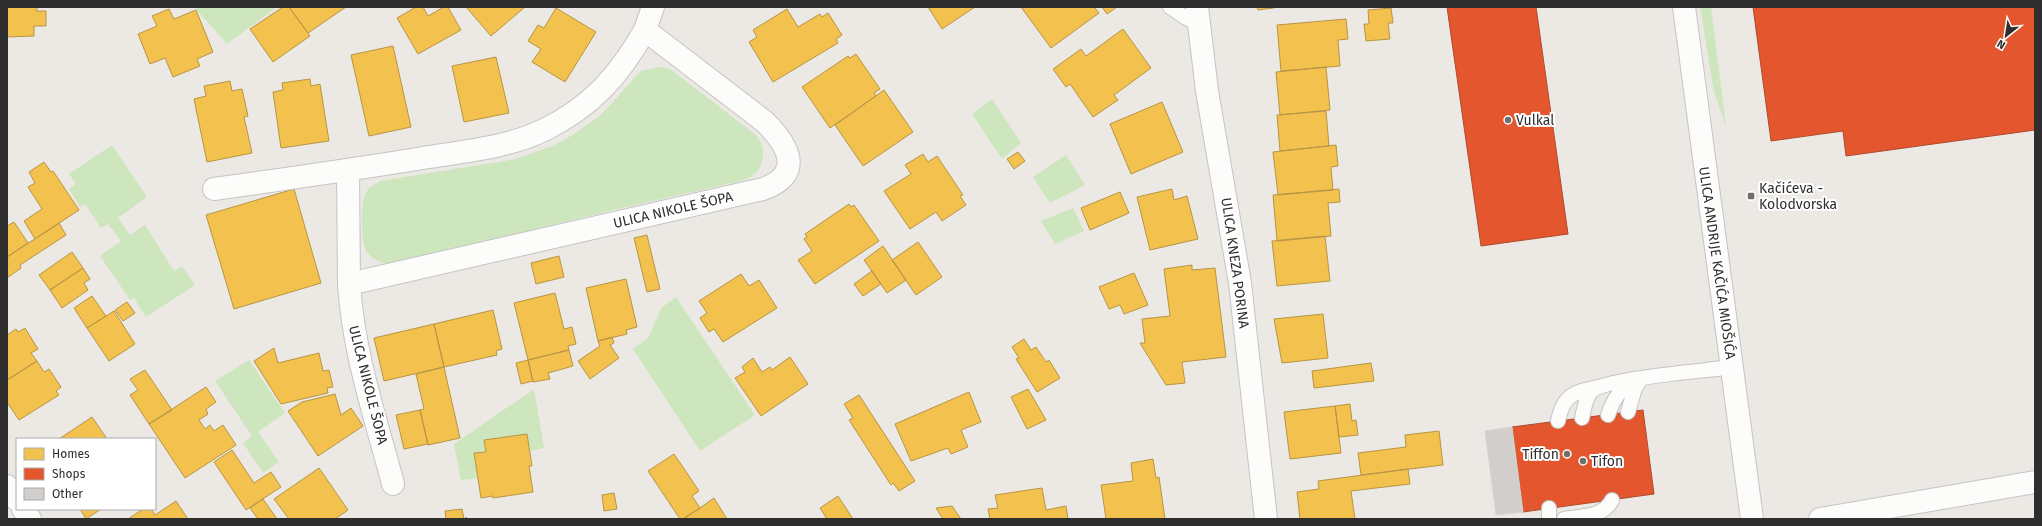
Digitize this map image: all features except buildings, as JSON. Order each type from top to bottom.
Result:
[{"type":"street","points":[[214,189],[348,170],[477,149],[514,141],[543,131],[570,115],[594,98],[631,54],[645,30],[653,7]]},
{"type":"street","name":"ULICA ANDRIJE KAČIĆA MIOŠIĆA","points":[[1684,7],[1752,519]]},
{"type":"street","name":"ULICA KNEZA PORINA","points":[[1198,15],[1207,91],[1240,283],[1266,519]]},
{"type":"street","name":"ULICA NIKOLE ŠOPA","points":[[349,284],[707,202],[776,184],[782,178],[787,168],[789,157],[787,148],[778,135],[765,122],[645,30]]},
{"type":"street","name":"ULICA NIKOLE ŠOPA","points":[[348,170],[349,284],[351,312],[393,484]]},
{"type":"street","points":[[1820,519],[2035,482]]},
{"type":"street","points":[[7,486],[16,499]]},
{"type":"street","points":[[24,510],[30,519]]},
{"type":"lane","points":[[1170,7],[1186,18],[1198,15]]},
{"type":"lane","points":[[1558,421],[1563,404],[1577,391],[1641,379],[1731,367]]},
{"type":"lane","points":[[1628,412],[1630,398],[1641,379]]},
{"type":"lane","points":[[1608,415],[1615,398],[1622,390],[1628,385],[1641,379]]},
{"type":"lane","points":[[1582,418],[1588,397],[1598,387]]},
{"type":"lane","points":[[1564,519],[1606,510],[1612,500]]},
{"type":"lane","points":[[1583,516],[1588,511],[1592,503]]},
{"type":"lane","points":[[1552,515],[1565,514],[1570,505]]},
{"type":"green space","points":[[194,7],[277,7],[227,44]]},
{"type":"green space","points":[[1700,7],[1711,7],[1726,126],[1714,92]]},
{"type":"green space","points":[[660,67],[670,69],[756,135],[763,149],[763,159],[754,175],[735,182],[613,210],[393,264],[378,261],[371,257],[366,251],[362,231],[364,198],[370,187],[376,183],[380,181],[516,159],[552,146],[566,139],[600,116],[641,71]]},
{"type":"green space","points":[[992,99],[1021,143],[1002,159],[972,114]]},
{"type":"green space","points":[[112,145],[147,197],[118,218],[130,235],[145,225],[174,271],[182,266],[195,285],[146,317],[134,298],[130,300],[100,256],[121,241],[108,224],[101,228],[85,204],[80,207],[69,189],[76,184],[69,174]]},
{"type":"green space","points":[[1066,155],[1085,185],[1050,203],[1033,177]]},
{"type":"green space","points":[[1073,208],[1084,231],[1055,244],[1041,221]]},
{"type":"green space","points":[[676,297],[755,415],[700,451],[633,349],[649,337],[661,308]]},
{"type":"green space","points":[[249,360],[285,413],[258,432],[279,462],[263,473],[243,443],[252,436],[215,381]]},
{"type":"green space","points":[[534,389],[544,448],[529,451],[527,434],[484,440],[486,452],[475,453],[478,478],[461,480],[454,444]]},
{"type":"place","name":"Vulkal","points":[[1508,120]]},
{"type":"place","name":"Kačićeva - Kolodvorska","points":[[1751,196]]},
{"type":"place","name":"Tiffon","points":[[1567,454]]},
{"type":"place","name":"Tifon","points":[[1583,461]]}]
